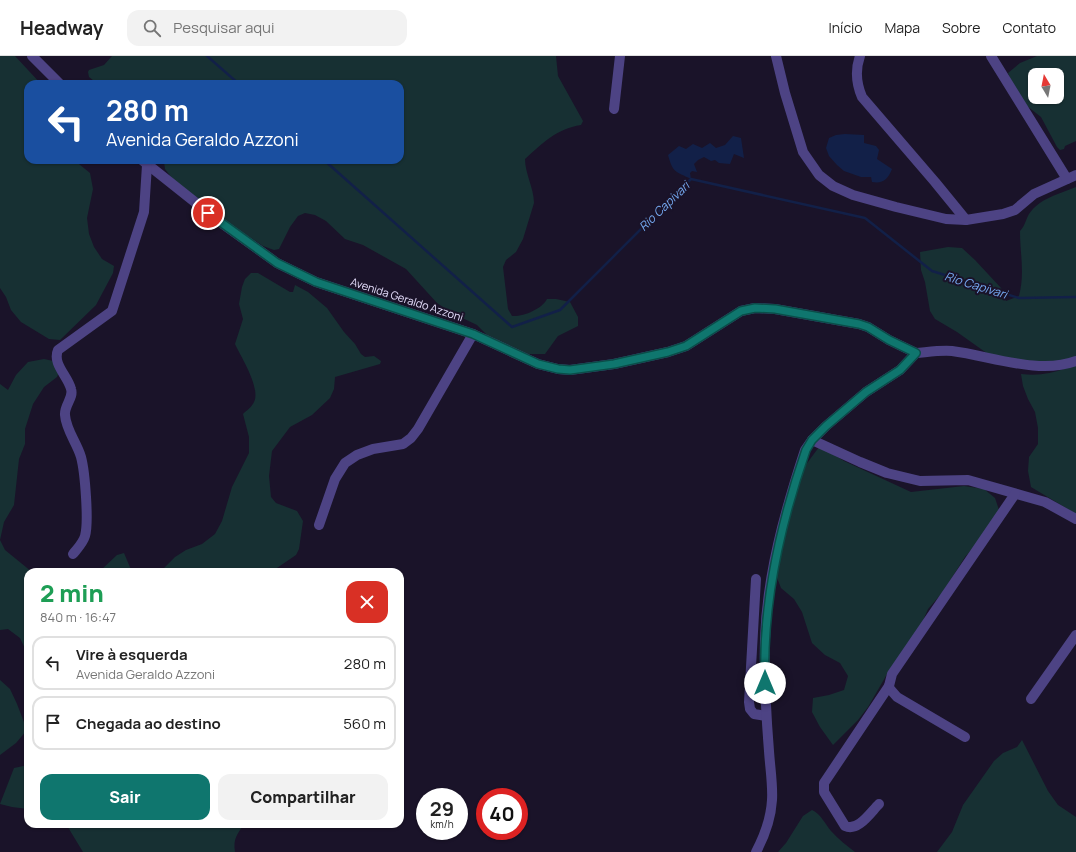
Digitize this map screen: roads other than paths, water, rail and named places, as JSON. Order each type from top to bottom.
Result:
[{"type":"street","points":[[32,56],[56,80]]},
{"type":"street","points":[[614,109],[620,56]]},
{"type":"street","points":[[776,56],[785,93],[803,152],[819,176],[833,186],[852,195],[896,208],[946,219],[966,220],[1003,214],[1015,210],[1034,194],[1071,177],[991,56]]},
{"type":"street","points":[[860,56],[857,86],[862,97],[966,220]]},
{"type":"street","points":[[73,554],[85,536],[86,484],[81,457],[67,424],[65,414],[65,410],[72,393],[71,387],[56,361],[56,355],[58,350],[112,310],[144,212],[145,164]]},
{"type":"street","name":"Avenida Geraldo Azzoni","points":[[146,164],[220,222],[283,267],[316,282],[473,334],[538,364],[558,369],[570,370],[614,364],[668,352],[686,346],[741,311],[764,308],[859,324],[868,327],[889,340],[916,353]]},
{"type":"street","points":[[319,526],[335,479],[345,463],[357,455],[373,449],[403,444],[411,438],[418,429],[473,334]]},
{"type":"street","points":[[756,852],[761,843],[767,824],[772,800],[764,672],[768,602],[781,529],[797,475],[806,450],[812,440],[866,392],[900,370],[916,353],[947,351],[980,355],[1036,366],[1054,366],[1076,361]]},
{"type":"street","points":[[812,440],[887,473],[920,480],[968,480],[1045,502],[1076,520]]},
{"type":"street","points":[[879,804],[856,827],[849,828],[845,826],[824,792],[824,783],[889,686],[892,674],[1015,494]]},
{"type":"street","points":[[756,579],[748,702],[750,709],[754,714],[766,716]]},
{"type":"street","points":[[1031,699],[1076,635]]},
{"type":"street","points":[[889,686],[891,691],[898,697],[965,737]]},
{"type":"water","points":[[836,135],[864,135],[864,143],[876,146],[879,150],[877,159],[892,169],[889,176],[885,180],[872,182],[871,177],[861,177],[844,171],[829,156],[826,148],[829,138]]},
{"type":"water","points":[[733,136],[741,138],[744,158],[734,154],[730,164],[719,163],[715,160],[711,161],[704,157],[694,164],[697,172],[692,171],[690,173],[691,179],[675,171],[671,165],[668,155],[679,146],[686,149],[693,144],[702,148],[710,143],[716,148],[725,145]]},
{"type":"waterway","name":"Rio Capivari","points":[[207,56],[234,80]]},
{"type":"waterway","name":"Rio Capivari","points":[[329,164],[512,327],[560,310],[691,179],[865,218],[932,271],[1019,298],[1076,297]]}]
